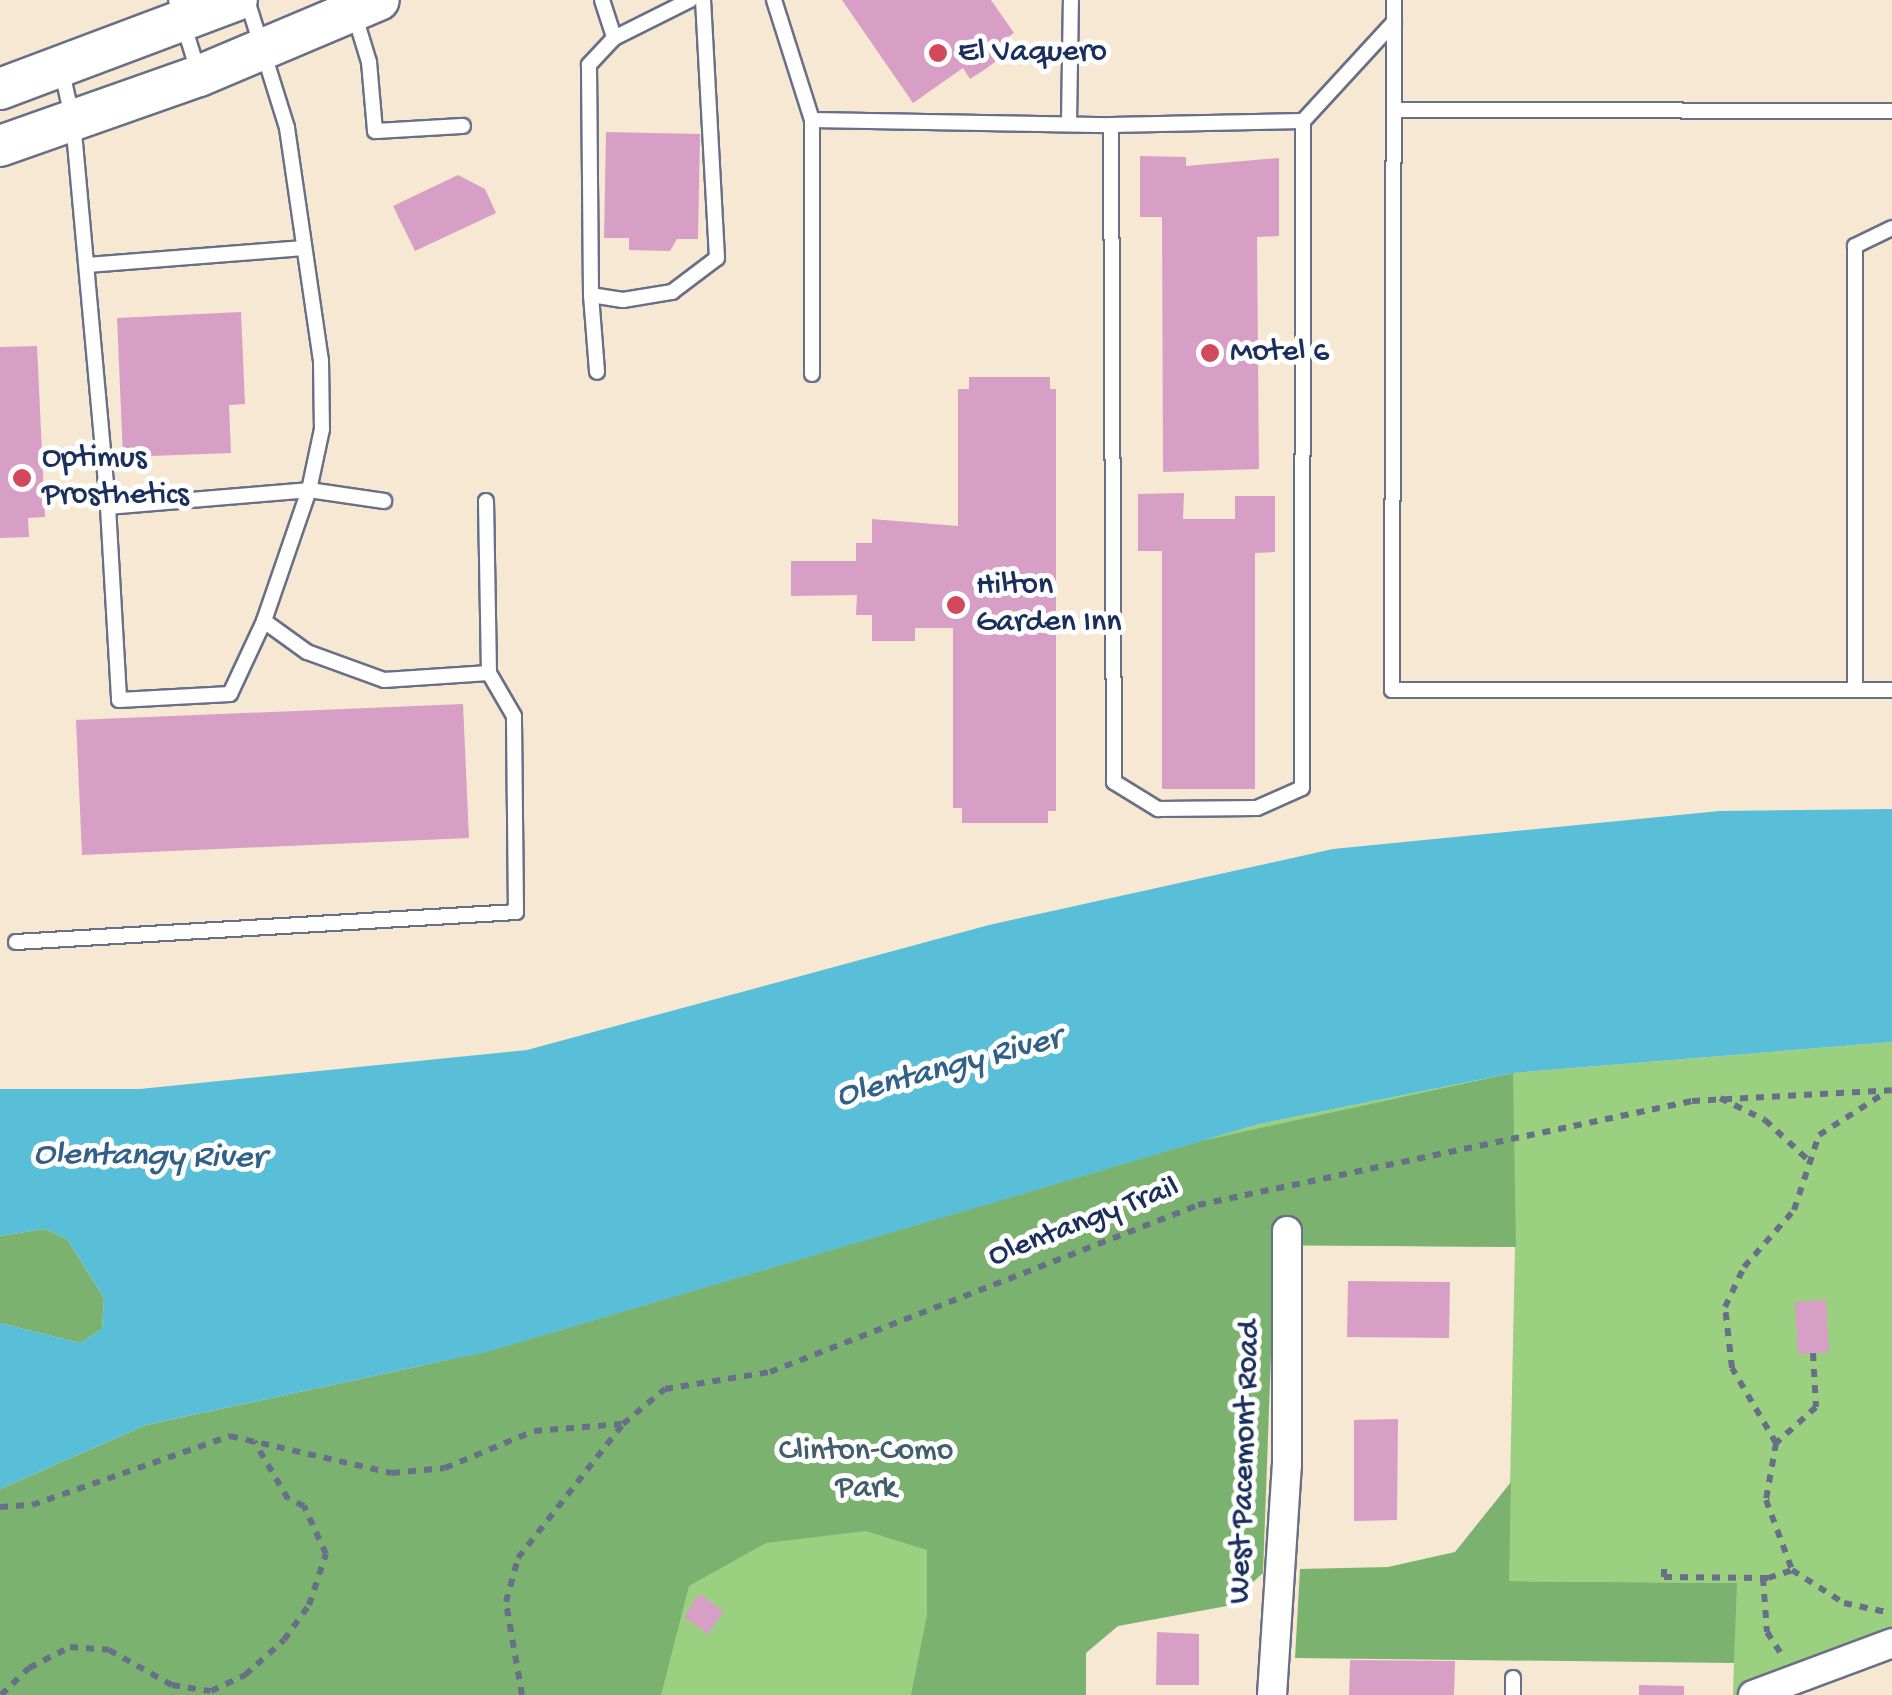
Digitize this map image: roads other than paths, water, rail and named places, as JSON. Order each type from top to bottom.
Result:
[{"type":"main road","points":[[0,89],[61,68],[178,12],[237,0]]},
{"type":"main road","points":[[0,146],[199,76],[361,4]]},
{"type":"street","name":"West Pacemont Road","points":[[1272,1695],[1287,1465],[1287,1231]]},
{"type":"street","points":[[1753,1695],[1892,1643]]},
{"type":"lane","points":[[61,68],[73,121],[88,266],[119,700],[230,694],[264,621],[309,490],[322,429],[321,360],[287,128],[266,49],[246,0]]},
{"type":"lane","points":[[602,0],[614,38]]},
{"type":"lane","points":[[597,372],[591,296],[589,65],[614,38],[690,0]]},
{"type":"lane","points":[[591,296],[623,300],[672,292],[717,258],[703,0]]},
{"type":"lane","points":[[774,0],[812,120],[812,374]]},
{"type":"lane","points":[[1069,123],[1071,0]]},
{"type":"lane","points":[[1394,0],[1392,690],[1892,690]]},
{"type":"lane","points":[[361,4],[374,131],[463,126]]},
{"type":"lane","points":[[178,12],[199,76]]},
{"type":"lane","points":[[1111,125],[1114,782],[1158,808],[1257,808],[1302,788],[1303,121],[1394,22]]},
{"type":"lane","points":[[1394,110],[1892,111]]},
{"type":"lane","points":[[812,120],[1111,125],[1303,121]]},
{"type":"lane","points":[[1855,690],[1855,246],[1892,228]]},
{"type":"lane","points":[[88,266],[304,248]]},
{"type":"lane","points":[[108,507],[309,490],[384,501]]},
{"type":"lane","points":[[16,942],[516,912],[514,716],[490,673],[486,501]]},
{"type":"lane","points":[[264,621],[307,652],[384,680],[490,673]]},
{"type":"lane","points":[[1512,1695],[1513,1678]]},
{"type":"water","name":"Olentangy River","points":[[1892,809],[1892,1042],[1513,1073],[1259,1124],[490,1351],[146,1425],[0,1489],[0,1323],[80,1343],[102,1329],[104,1298],[67,1239],[45,1229],[0,1236],[0,1089],[140,1089],[527,1050],[989,925],[1333,849],[1720,811]]},
{"type":"place","name":"El Vaquero","points":[[938,53]]},
{"type":"place","name":"Motel 6","points":[[1210,353]]},
{"type":"place","name":"Optimus Prosthetics","points":[[22,478]]},
{"type":"place","name":"Hilton Garden Inn","points":[[956,605]]},
{"type":"park label","name":"Clinton-Como Park","points":[[866,1472]]}]
